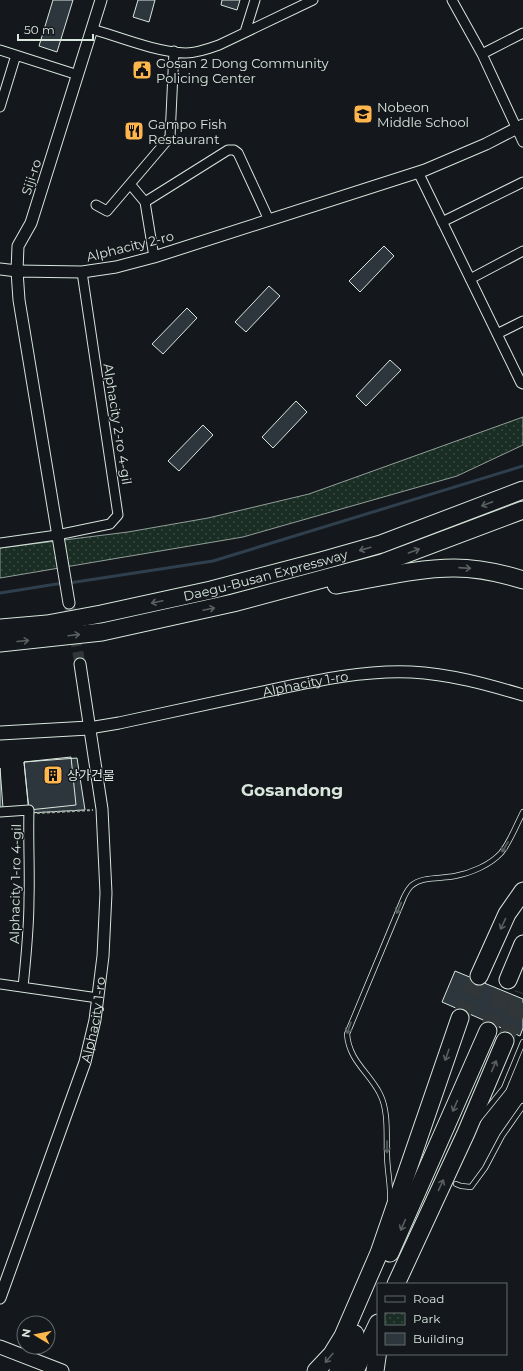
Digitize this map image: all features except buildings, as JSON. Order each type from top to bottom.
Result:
[{"type":"highway","name":"Daegu-Busan Expressway","points":[[0,628],[47,624],[101,614],[211,590],[314,563],[381,544],[523,490]]},
{"type":"highway","name":"Daegu-Busan Expressway","points":[[0,643],[102,632],[233,603],[382,562],[523,510]]},
{"type":"highway","points":[[233,603],[443,568],[469,568],[489,571],[523,580]]},
{"type":"highway","points":[[479,976],[507,914],[523,891]]},
{"type":"highway","points":[[508,980],[523,944]]},
{"type":"highway","points":[[316,1371],[332,1354],[343,1336],[380,1253],[460,1018]]},
{"type":"highway","points":[[338,1371],[488,1032]]},
{"type":"highway","points":[[396,1283],[466,1133],[505,1041]]},
{"type":"highway","points":[[355,1371],[377,1325]]},
{"type":"highway","points":[[375,1371],[377,1355]]},
{"type":"main road","name":"Alphacity 1-ro","points":[[0,732],[89,728]]},
{"type":"main road","points":[[0,1347],[62,1371]]},
{"type":"street","name":"Siji-ro","points":[[17,271],[18,246],[31,223],[101,0]]},
{"type":"street","points":[[246,32],[255,0]]},
{"type":"street","points":[[92,29],[147,45],[186,53],[205,50],[313,0]]},
{"type":"street","points":[[455,1],[520,127],[523,142]]},
{"type":"street","points":[[482,54],[523,33]]},
{"type":"street","points":[[0,50],[78,75]]},
{"type":"street","points":[[96,205],[107,211],[170,137],[174,51]]},
{"type":"street","points":[[0,107],[16,55]]},
{"type":"street","name":"Alphacity 2-ro","points":[[17,271],[82,272],[116,267],[154,257],[418,172],[486,144],[520,127]]},
{"type":"street","points":[[145,202],[228,150],[234,150],[238,153],[269,220]]},
{"type":"street","points":[[418,172],[521,383],[523,384]]},
{"type":"street","points":[[442,222],[523,182]]},
{"type":"street","points":[[130,184],[145,202],[154,257]]},
{"type":"street","points":[[470,279],[523,251]]},
{"type":"street","points":[[0,269],[17,271],[19,300],[69,603]]},
{"type":"street","name":"Alphacity 2-ro 4-gil","points":[[57,535],[110,524],[118,515],[82,272]]},
{"type":"street","points":[[497,334],[523,322]]},
{"type":"street","points":[[0,543],[57,535]]},
{"type":"street","points":[[80,664],[89,728]]},
{"type":"street","name":"Alphacity 1-ro","points":[[0,1298],[85,1062],[95,1020],[102,956],[106,893],[102,809],[89,728],[120,723],[324,679],[377,672],[411,672],[449,676],[476,681],[523,695]]},
{"type":"street","name":"Alphacity 1-ro 4-gil","points":[[0,812],[29,810],[28,845],[30,899],[27,946],[22,987]]},
{"type":"street","points":[[0,984],[98,998]]},
{"type":"lane","points":[[389,1226],[390,1195],[387,1155],[387,1122],[380,1094],[350,1051],[347,1034],[404,896],[411,886],[419,881],[455,876],[472,871],[490,862],[501,852],[523,812]]},
{"type":"lane","points":[[466,1133],[487,1110],[504,1088],[523,1042]]},
{"type":"lane","points":[[456,1184],[471,1187],[485,1168],[502,1136],[523,1106]]},
{"type":"path","points":[[29,810],[29,813],[102,809]]},
{"type":"green space","points":[[523,417],[523,445],[457,476],[243,537],[0,578],[0,548],[128,532],[208,518],[309,494]]},
{"type":"waterway","points":[[69,583],[213,561],[523,466]]},
{"type":"waterway","points":[[0,593],[63,583]]},
{"type":"tunnel","points":[[69,603],[80,664]]},
{"type":"tunnel","points":[[460,1018],[479,976]]},
{"type":"tunnel","points":[[488,1031],[508,980]]},
{"type":"tunnel","points":[[505,1041],[523,993]]},
{"type":"place","name":"Gosan 2 Dong Community Policing Center","points":[[142,70]]},
{"type":"place","name":"Nobeon Middle School","points":[[363,114]]},
{"type":"place","name":"Gampo Fish Restaurant","points":[[134,131]]},
{"type":"place","name":"상가건물","points":[[53,775]]},
{"type":"district","name":"Gosandong","points":[[292,790]]}]
